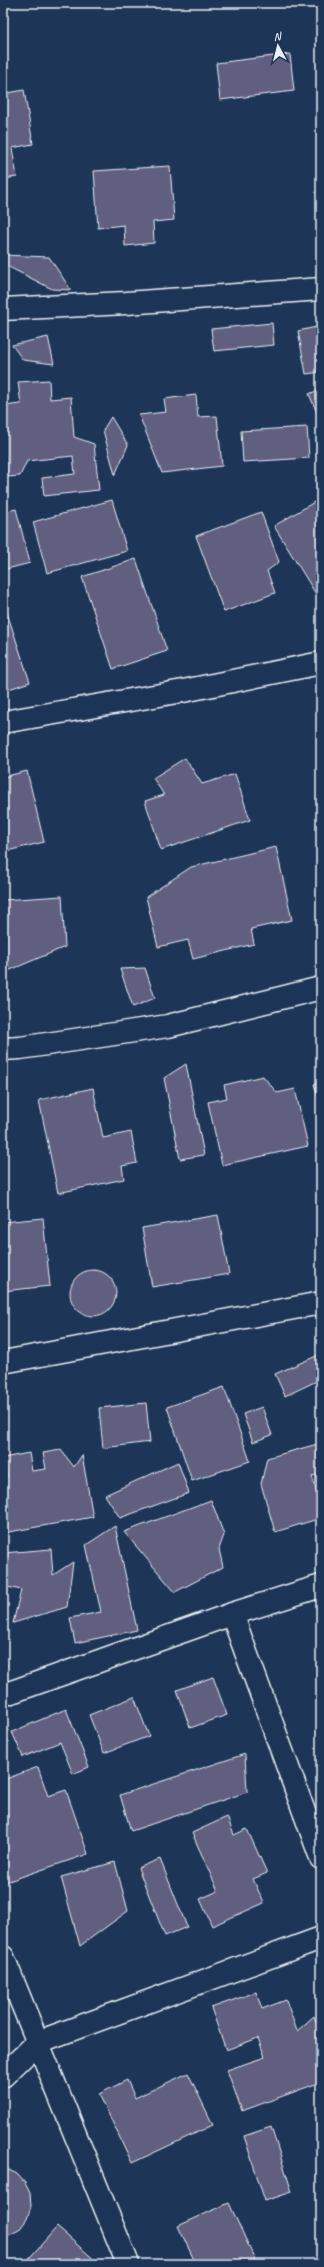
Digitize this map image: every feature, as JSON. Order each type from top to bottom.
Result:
[{"type":"street","points":[[3,309],[126,303],[321,289]]},
{"type":"street","points":[[3,722],[183,691],[321,663]]},
{"type":"street","points":[[3,1049],[20,1048],[168,1026],[321,988]]},
{"type":"street","points":[[3,1362],[321,1303]]},
{"type":"street","points":[[3,1695],[232,1614],[321,1586]]},
{"type":"street","points":[[232,1614],[321,1858]]},
{"type":"street","points":[[3,2076],[38,2042],[321,1938]]},
{"type":"street","points":[[3,1957],[128,2264]]},
{"type":"building","points":[[290,54],[294,91],[220,100],[216,63]]},
{"type":"building","points":[[24,90],[33,144],[12,148],[17,177],[3,179],[3,94]]},
{"type":"building","points":[[170,166],[174,220],[153,222],[154,243],[125,246],[124,225],[98,228],[94,171]]},
{"type":"building","points":[[3,255],[49,257],[71,290],[52,289],[3,264]]},
{"type":"building","points":[[272,323],[274,345],[214,351],[211,329]]},
{"type":"building","points":[[321,326],[321,372],[306,374],[298,331]]},
{"type":"building","points":[[48,337],[54,364],[23,360],[12,345]]},
{"type":"building","points":[[49,380],[50,399],[71,397],[74,437],[94,444],[99,490],[44,496],[42,478],[75,474],[73,456],[27,461],[20,476],[7,477],[3,440],[3,406],[21,404],[18,382]]},
{"type":"building","points":[[321,389],[321,422],[309,394]]},
{"type":"building","points":[[196,395],[198,417],[217,416],[222,466],[162,473],[139,415],[166,412],[164,399]]},
{"type":"building","points":[[111,417],[128,445],[115,475],[103,430]]},
{"type":"building","points":[[307,427],[309,458],[243,462],[241,431]]},
{"type":"building","points":[[321,498],[321,598],[319,599],[274,526]]},
{"type":"building","points":[[112,500],[127,551],[47,573],[33,522]]},
{"type":"building","points":[[16,509],[30,563],[3,570],[3,512]]},
{"type":"building","points":[[261,512],[279,562],[267,571],[275,593],[224,612],[196,536]]},
{"type":"building","points":[[136,559],[167,651],[113,669],[82,577]]},
{"type":"building","points":[[3,601],[30,682],[3,691]]},
{"type":"building","points":[[185,758],[202,784],[235,774],[250,820],[161,850],[145,801],[164,795],[153,778]]},
{"type":"building","points":[[27,771],[44,842],[3,852],[3,777]]},
{"type":"building","points":[[276,847],[292,920],[251,929],[254,944],[193,959],[188,940],[158,947],[146,897],[191,867]]},
{"type":"building","points":[[62,896],[65,947],[3,973],[3,900]]},
{"type":"building","points":[[145,968],[155,998],[133,1007],[120,969]]},
{"type":"building","points":[[186,1064],[204,1155],[180,1159],[164,1078]]},
{"type":"building","points":[[263,1076],[277,1093],[295,1089],[308,1146],[222,1165],[208,1102],[227,1098],[224,1085]]},
{"type":"building","points":[[321,1082],[321,1107],[314,1084]]},
{"type":"building","points":[[93,1088],[103,1138],[131,1132],[137,1163],[122,1166],[124,1179],[58,1193],[39,1100]]},
{"type":"building","points":[[218,1215],[229,1274],[152,1287],[142,1228]]},
{"type":"building","points":[[43,1218],[50,1286],[3,1291],[3,1222]]},
{"type":"building","points":[[89,1270],[97,1270],[106,1274],[112,1280],[116,1293],[112,1306],[106,1312],[97,1316],[89,1316],[80,1312],[74,1306],[70,1297],[70,1289],[74,1280],[80,1274]]},
{"type":"building","points":[[321,1354],[321,1379],[285,1396],[275,1374]]},
{"type":"building","points":[[224,1387],[250,1461],[192,1481],[167,1407]]},
{"type":"building","points":[[146,1403],[150,1442],[103,1448],[99,1408]]},
{"type":"building","points":[[262,1407],[272,1435],[253,1442],[243,1414]]},
{"type":"building","points":[[321,1443],[321,1474],[312,1476],[319,1500],[321,1499],[321,1518],[275,1532],[261,1484],[267,1458]]},
{"type":"building","points":[[61,1450],[74,1467],[82,1455],[93,1517],[3,1533],[3,1476],[7,1476],[3,1458],[29,1453],[32,1471],[46,1469],[43,1453]]},
{"type":"building","points":[[178,1462],[189,1493],[120,1518],[105,1495]]},
{"type":"building","points":[[211,1500],[224,1535],[219,1549],[223,1567],[175,1592],[124,1532]]},
{"type":"building","points":[[115,1526],[137,1630],[75,1643],[70,1618],[101,1612],[86,1545]]},
{"type":"building","points":[[51,1549],[53,1575],[73,1562],[67,1607],[13,1623],[21,1590],[3,1586],[3,1553]]},
{"type":"building","points":[[3,1653],[7,1665],[3,1677]]},
{"type":"building","points":[[213,1677],[227,1715],[190,1728],[177,1690]]},
{"type":"building","points":[[134,1697],[149,1736],[104,1753],[89,1715]]},
{"type":"building","points":[[66,1709],[89,1767],[73,1774],[60,1742],[23,1757],[12,1732]]},
{"type":"building","points":[[245,1754],[247,1792],[131,1831],[120,1795]]},
{"type":"building","points":[[38,1767],[48,1796],[66,1790],[88,1854],[3,1883],[3,1780]]},
{"type":"building","points":[[227,1817],[234,1835],[247,1829],[267,1873],[253,1879],[264,1903],[212,1926],[200,1899],[218,1891],[192,1833]]},
{"type":"building","points":[[160,1859],[187,1927],[165,1936],[138,1868]]},
{"type":"building","points":[[115,1862],[128,1911],[80,1946],[61,1877]]},
{"type":"building","points":[[256,1992],[262,2009],[286,2000],[297,2031],[314,2016],[321,2036],[321,2082],[242,2111],[227,2070],[265,2057],[258,2038],[226,2050],[211,2008]]},
{"type":"building","points":[[188,2073],[213,2125],[132,2163],[99,2094],[127,2080],[135,2098]]},
{"type":"building","points":[[271,2127],[292,2192],[265,2201],[244,2136]]},
{"type":"building","points":[[3,2167],[17,2174],[25,2183],[30,2193],[31,2206],[27,2219],[19,2230],[3,2238]]},
{"type":"building","points":[[229,2203],[257,2264],[196,2264],[178,2226]]},
{"type":"building","points":[[57,2227],[97,2262],[96,2264],[24,2264]]}]
